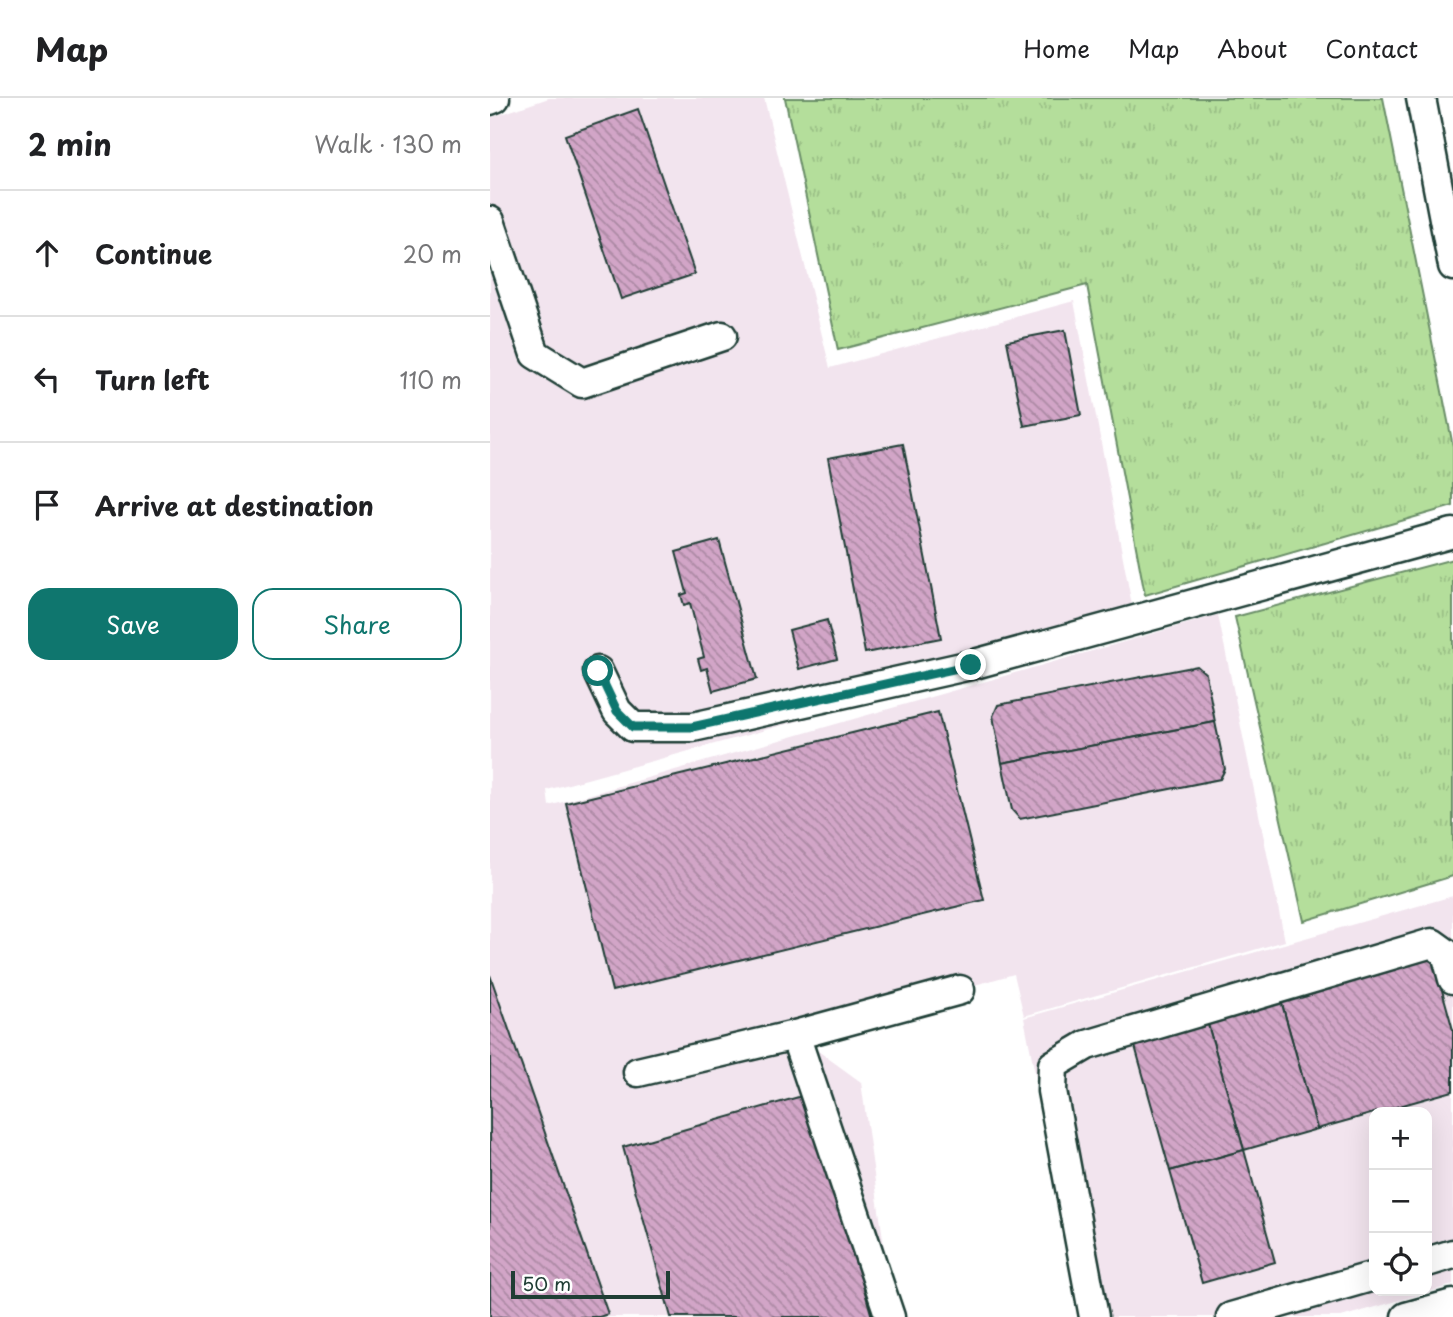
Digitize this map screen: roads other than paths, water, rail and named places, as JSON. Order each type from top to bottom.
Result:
[{"type":"street","points":[[490,100],[495,98]]},
{"type":"street","points":[[1422,98],[1453,266]]},
{"type":"street","points":[[490,221],[535,354],[582,383],[722,336]]},
{"type":"street","points":[[598,671],[617,711],[633,727],[692,727],[971,665],[1453,533]]},
{"type":"street","points":[[1094,1317],[1052,1091],[1053,1065],[1087,1045],[1432,943],[1446,953],[1453,979]]},
{"type":"street","points":[[638,1072],[795,1035],[960,990]]},
{"type":"street","points":[[795,1035],[890,1317]]},
{"type":"street","points":[[1432,1260],[1453,1254]]},
{"type":"street","points":[[1231,1317],[1369,1277]]},
{"type":"street","points":[[1406,1317],[1453,1304]]}]
